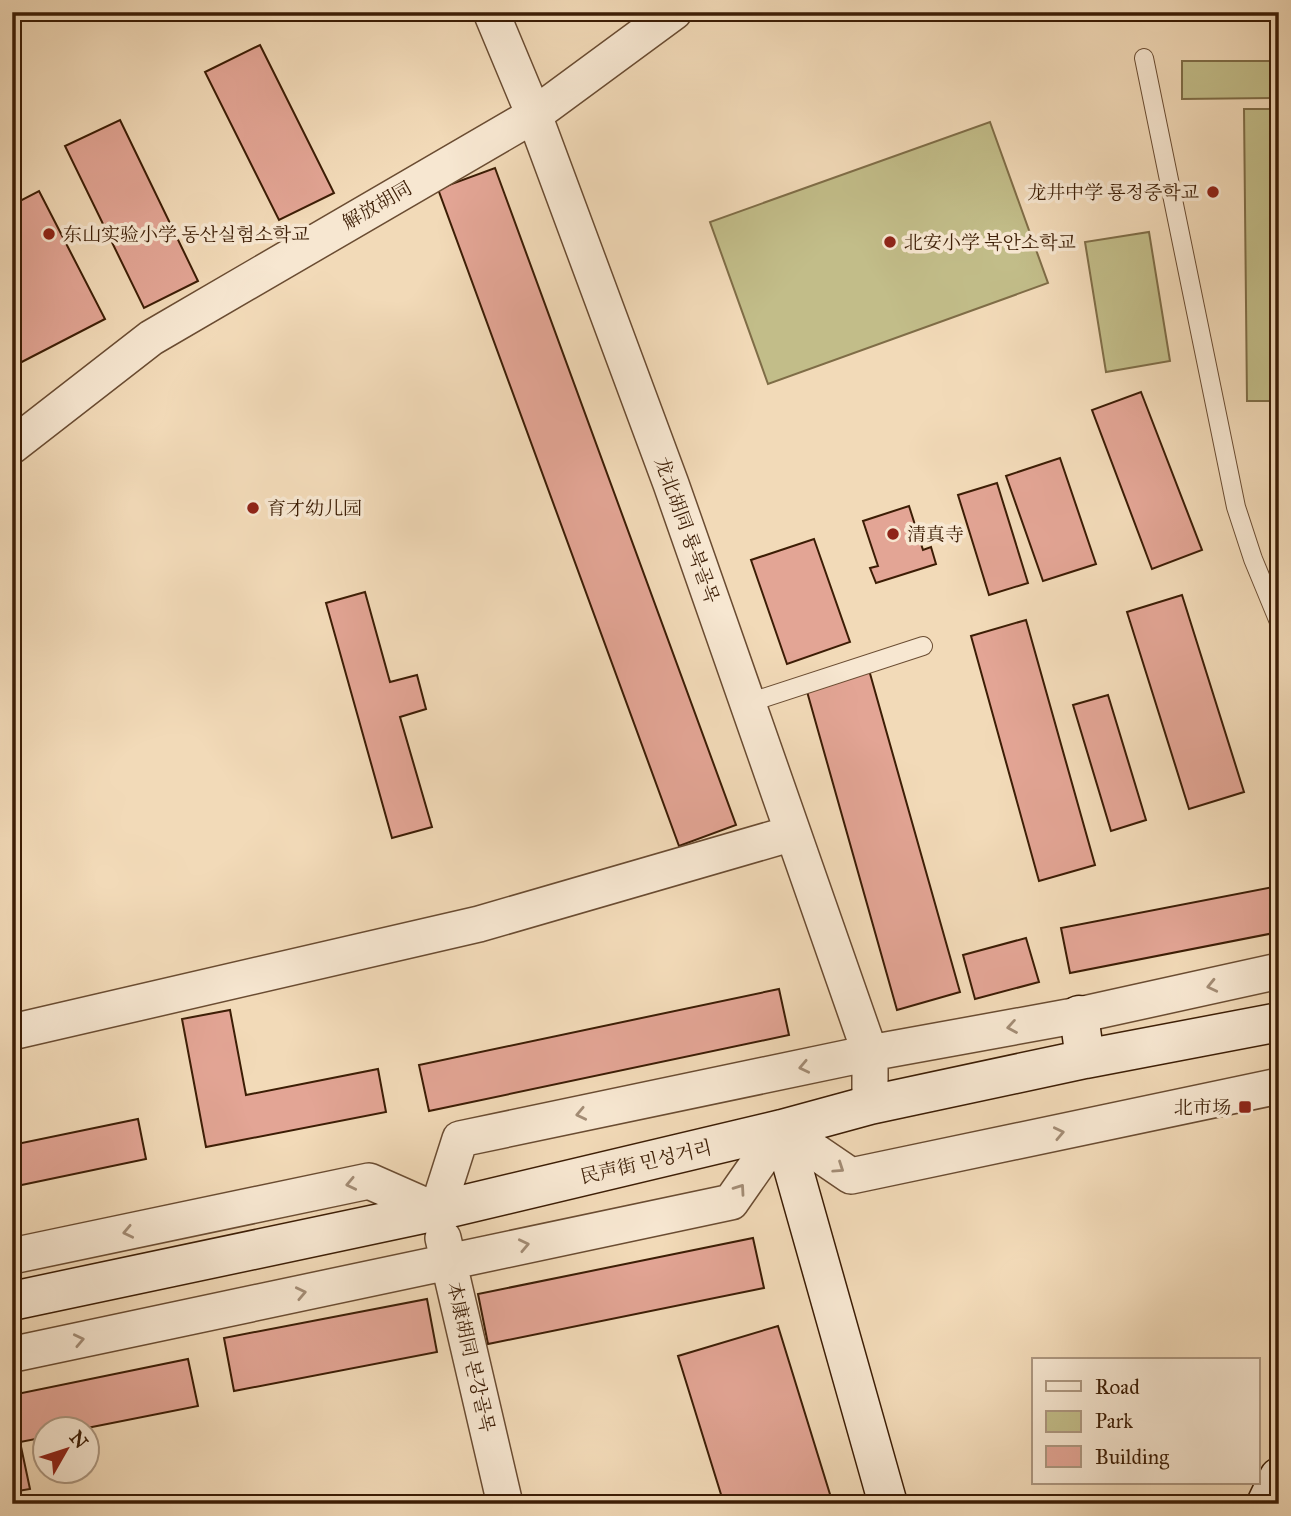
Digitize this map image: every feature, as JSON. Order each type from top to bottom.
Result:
[{"type":"main road","points":[[1079,1015],[1085,1059]]},
{"type":"main road","name":"民声街 민성거리","points":[[12,1301],[437,1211],[782,1129],[870,1105],[1085,1059],[1279,1022]]},
{"type":"main road","points":[[782,1129],[888,1504]]},
{"type":"main road","points":[[1266,1504],[1279,1477]]},
{"type":"street","name":"龙北胡同 룡북골목","points":[[491,12],[534,114],[666,471],[870,1053],[870,1105]]},
{"type":"street","name":"解放胡同","points":[[12,446],[151,338],[534,114],[667,15]]},
{"type":"street","points":[[12,1032],[417,939],[793,833]]},
{"type":"street","points":[[12,1256],[369,1181],[437,1211],[460,1139],[870,1053],[1079,1015],[1279,971]]},
{"type":"street","points":[[12,1351],[19,1353],[731,1202],[782,1129],[851,1176],[1279,1086]]},
{"type":"street","name":"本康胡同 본강골목","points":[[437,1211],[505,1504]]},
{"type":"lane","points":[[1144,58],[1236,507],[1253,559],[1279,622]]},
{"type":"lane","points":[[748,703],[923,646]]},
{"type":"green space","points":[[1182,61],[1279,61],[1279,98],[1182,99]]},
{"type":"green space","points":[[1244,109],[1279,109],[1279,401],[1247,401]]},
{"type":"green space","points":[[990,122],[1048,283],[768,384],[710,222]]},
{"type":"green space","points":[[1149,232],[1170,361],[1106,372],[1085,242]]},
{"type":"building","points":[[569,12],[593,12],[572,20]]},
{"type":"building","points":[[260,45],[334,193],[279,220],[205,72]]},
{"type":"building","points":[[120,120],[198,281],[144,308],[65,146]]},
{"type":"building","points":[[495,168],[736,825],[679,846],[438,189]]},
{"type":"building","points":[[39,191],[105,319],[12,367],[12,205]]},
{"type":"building","points":[[1141,392],[1202,550],[1152,569],[1092,410]]},
{"type":"building","points":[[1060,458],[1096,564],[1043,581],[1006,476]]},
{"type":"building","points":[[997,483],[1028,583],[989,595],[958,495]]},
{"type":"building","name":"清真寺","points":[[909,506],[923,550],[931,547],[936,564],[876,583],[870,568],[878,566],[863,521]]},
{"type":"building","points":[[814,539],[850,642],[787,664],[751,560]]},
{"type":"building","points":[[365,592],[390,682],[417,675],[426,709],[400,717],[432,827],[392,838],[326,603]]},
{"type":"building","points":[[1182,595],[1244,792],[1189,809],[1127,612]]},
{"type":"building","points":[[1026,620],[1095,865],[1039,881],[971,636]]},
{"type":"building","points":[[869,670],[960,992],[897,1010],[806,688]]},
{"type":"building","points":[[1108,695],[1146,820],[1111,831],[1073,705]]},
{"type":"building","points":[[1279,886],[1279,932],[1070,973],[1061,928]]},
{"type":"building","points":[[1026,938],[1039,982],[975,999],[963,955]]},
{"type":"building","points":[[779,989],[789,1035],[429,1111],[419,1065]]},
{"type":"building","points":[[230,1010],[246,1095],[378,1069],[386,1112],[206,1147],[182,1019]]},
{"type":"building","points":[[138,1119],[146,1159],[12,1187],[12,1145]]},
{"type":"building","points":[[753,1238],[764,1288],[488,1344],[478,1294]]},
{"type":"building","points":[[427,1299],[437,1352],[234,1391],[224,1338]]},
{"type":"building","points":[[778,1326],[833,1504],[724,1504],[678,1356]]},
{"type":"building","points":[[188,1359],[198,1406],[102,1425],[102,1414],[32,1414],[32,1440],[20,1442],[30,1489],[12,1492],[12,1395]]},
{"type":"place","name":"龙井中学 룡정중학교","points":[[1213,192]]},
{"type":"place","name":"东山实验小学 동산실험소학교","points":[[49,234]]},
{"type":"place","name":"北安小学 북안소학교","points":[[890,242]]},
{"type":"place","name":"育才幼儿园","points":[[253,508]]},
{"type":"place","name":"清真寺","points":[[893,534]]},
{"type":"place","name":"北市场","points":[[1245,1107]]}]
